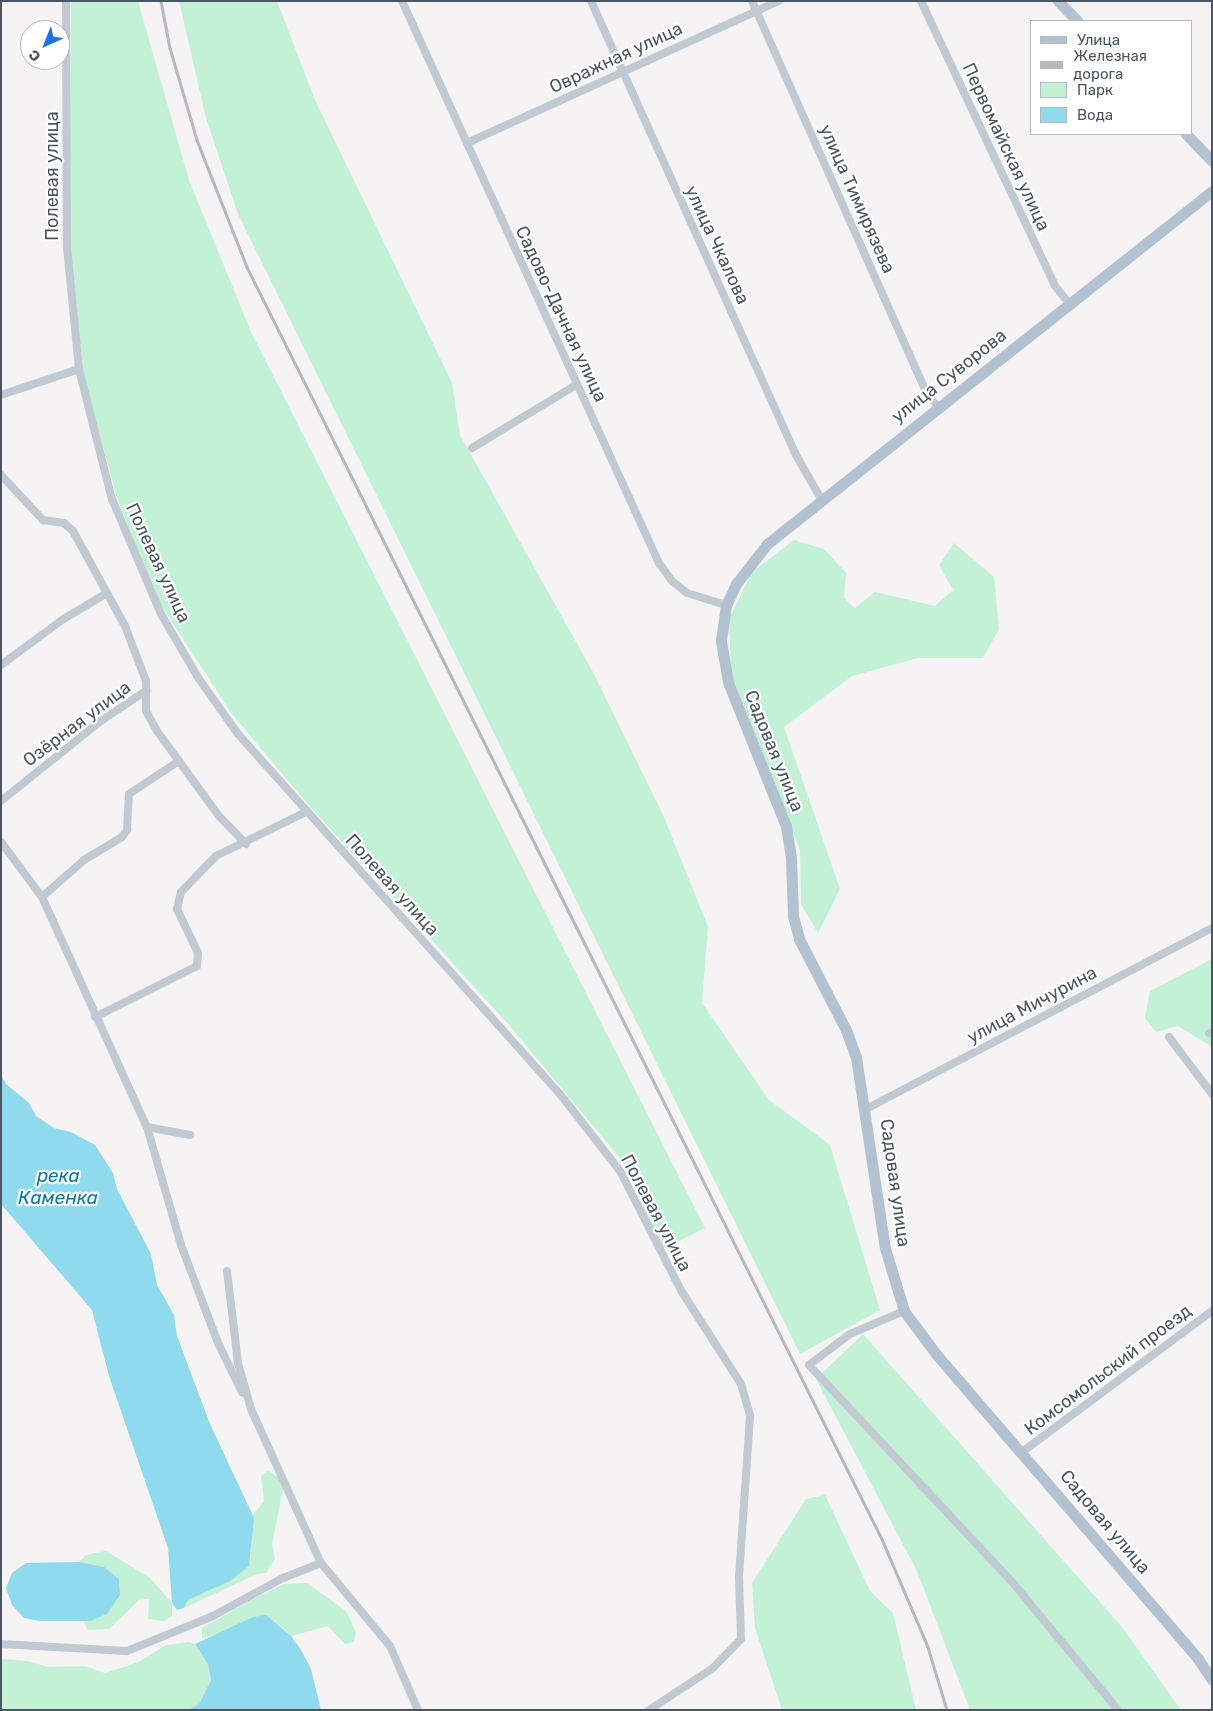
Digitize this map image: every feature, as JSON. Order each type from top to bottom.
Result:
[{"type":"main road","points":[[1058,1],[1076,20]]},
{"type":"main road","points":[[1187,135],[1212,161]]},
{"type":"main road","name":"улица Суворова","points":[[726,606],[755,556],[820,499],[1212,191]]},
{"type":"main road","name":"Садовая улица","points":[[726,606],[722,658],[728,682],[786,826],[791,858],[793,916],[799,939],[846,1030],[856,1057],[866,1109],[885,1248],[904,1311],[936,1354],[1198,1659],[1212,1680]]},
{"type":"street","name":"Полевая улица","points":[[66,1],[66,247],[78,369],[112,499],[161,614],[199,679],[238,734],[560,1094],[620,1171],[682,1292],[741,1384],[750,1416],[739,1576],[741,1639],[713,1668],[649,1710]]},
{"type":"street","name":"Садово-Дачная улица","points":[[402,1],[576,385],[664,572],[688,593],[726,606]]},
{"type":"street","name":"улица Чкалова","points":[[591,1],[796,455],[820,499]]},
{"type":"street","name":"улица Тимирязева","points":[[752,1],[926,392],[938,407]]},
{"type":"street","name":"Овражная улица","points":[[467,143],[621,71],[778,1]]},
{"type":"street","name":"Первомайская улица","points":[[921,1],[1055,286],[1069,303]]},
{"type":"street","points":[[1,395],[78,369]]},
{"type":"street","points":[[472,448],[576,385]]},
{"type":"street","points":[[1,475],[43,520],[64,523],[73,531],[125,626],[147,690],[146,711],[219,816],[246,844]]},
{"type":"street","points":[[1,666],[62,620],[107,593]]},
{"type":"street","name":"Озёрная улица","points":[[1,801],[101,721],[147,690]]},
{"type":"street","points":[[42,897],[84,860],[122,837],[127,830],[129,794],[179,761]]},
{"type":"street","points":[[95,1017],[197,966],[198,953],[178,909],[177,900],[181,892],[216,856],[246,844],[306,812]]},
{"type":"street","points":[[1,842],[42,897],[95,1017],[147,1127],[180,1245],[218,1343],[251,1409],[321,1563],[390,1646],[418,1710]]},
{"type":"street","name":"улица Мичурина","points":[[866,1109],[1212,928]]},
{"type":"street","points":[[1169,1037],[1212,1094]]},
{"type":"street","points":[[147,1127],[190,1135]]},
{"type":"street","points":[[227,1270],[238,1363],[251,1409]]},
{"type":"street","points":[[904,1311],[850,1334],[809,1365],[1012,1583],[1118,1710]]},
{"type":"street","name":"Комсомольский проезд","points":[[1022,1452],[1212,1311]]},
{"type":"street","points":[[1,1644],[127,1651],[213,1616],[283,1578],[321,1563]]},
{"type":"green space","points":[[71,1],[138,1],[189,180],[251,332],[705,1228],[663,1249],[642,1207],[629,1169],[509,1025],[311,808],[232,714],[155,596],[116,495],[84,376],[69,250]]},
{"type":"green space","points":[[179,1],[277,1],[315,100],[452,383],[460,435],[594,674],[663,815],[708,927],[702,1003],[769,1100],[830,1145],[880,1310],[800,1354],[238,214],[206,118]]},
{"type":"green space","points":[[794,540],[824,549],[846,573],[844,598],[855,608],[875,592],[935,606],[953,590],[939,565],[954,543],[994,577],[999,629],[983,658],[918,658],[852,676],[784,727],[840,889],[818,933],[801,904],[800,850],[731,673],[729,619],[752,572]]},
{"type":"green space","points":[[1212,959],[1212,1047],[1178,1026],[1156,1032],[1145,1018],[1150,991]]},
{"type":"green space","points":[[863,1334],[1122,1627],[1181,1710],[970,1710],[917,1571],[816,1379]]},
{"type":"green space","points":[[268,1471],[278,1477],[283,1489],[272,1544],[275,1559],[266,1573],[257,1574],[184,1608],[188,1600],[230,1581],[251,1558],[252,1516],[264,1501],[261,1476]]},
{"type":"green space","points":[[825,1495],[870,1591],[893,1613],[916,1710],[782,1710],[755,1628],[752,1583],[806,1499]]},
{"type":"green space","points":[[106,1551],[150,1578],[172,1603],[172,1616],[163,1621],[148,1619],[149,1599],[139,1600],[109,1629],[88,1630],[84,1622],[90,1621],[79,1562],[86,1555]]},
{"type":"green space","points":[[307,1583],[346,1611],[356,1632],[354,1642],[345,1644],[328,1626],[291,1636],[279,1625],[253,1617],[219,1634],[202,1638],[202,1628],[261,1595],[284,1584]]},
{"type":"green space","points":[[189,1642],[195,1644],[208,1664],[211,1680],[199,1704],[188,1710],[1,1710],[1,1659],[28,1661],[48,1667],[85,1666],[105,1673],[139,1662],[166,1645]]},
{"type":"water","name":"река Каменка","points":[[1,1075],[6,1084],[29,1103],[36,1116],[54,1128],[71,1132],[95,1145],[113,1173],[117,1189],[151,1254],[157,1285],[174,1315],[177,1336],[210,1424],[254,1518],[249,1566],[230,1581],[188,1600],[184,1608],[177,1610],[172,1603],[168,1548],[109,1376],[92,1310],[1,1204]]},
{"type":"water","points":[[79,1562],[104,1567],[119,1579],[120,1595],[107,1614],[90,1621],[40,1621],[24,1618],[12,1605],[6,1588],[12,1573],[26,1563]]},
{"type":"water","points":[[266,1615],[291,1636],[301,1650],[311,1669],[321,1710],[188,1710],[199,1704],[211,1680],[208,1664],[195,1644],[253,1617]]},
{"type":"railway","points":[[161,1],[170,48],[197,140],[247,267],[882,1539],[928,1647],[947,1710]]}]
